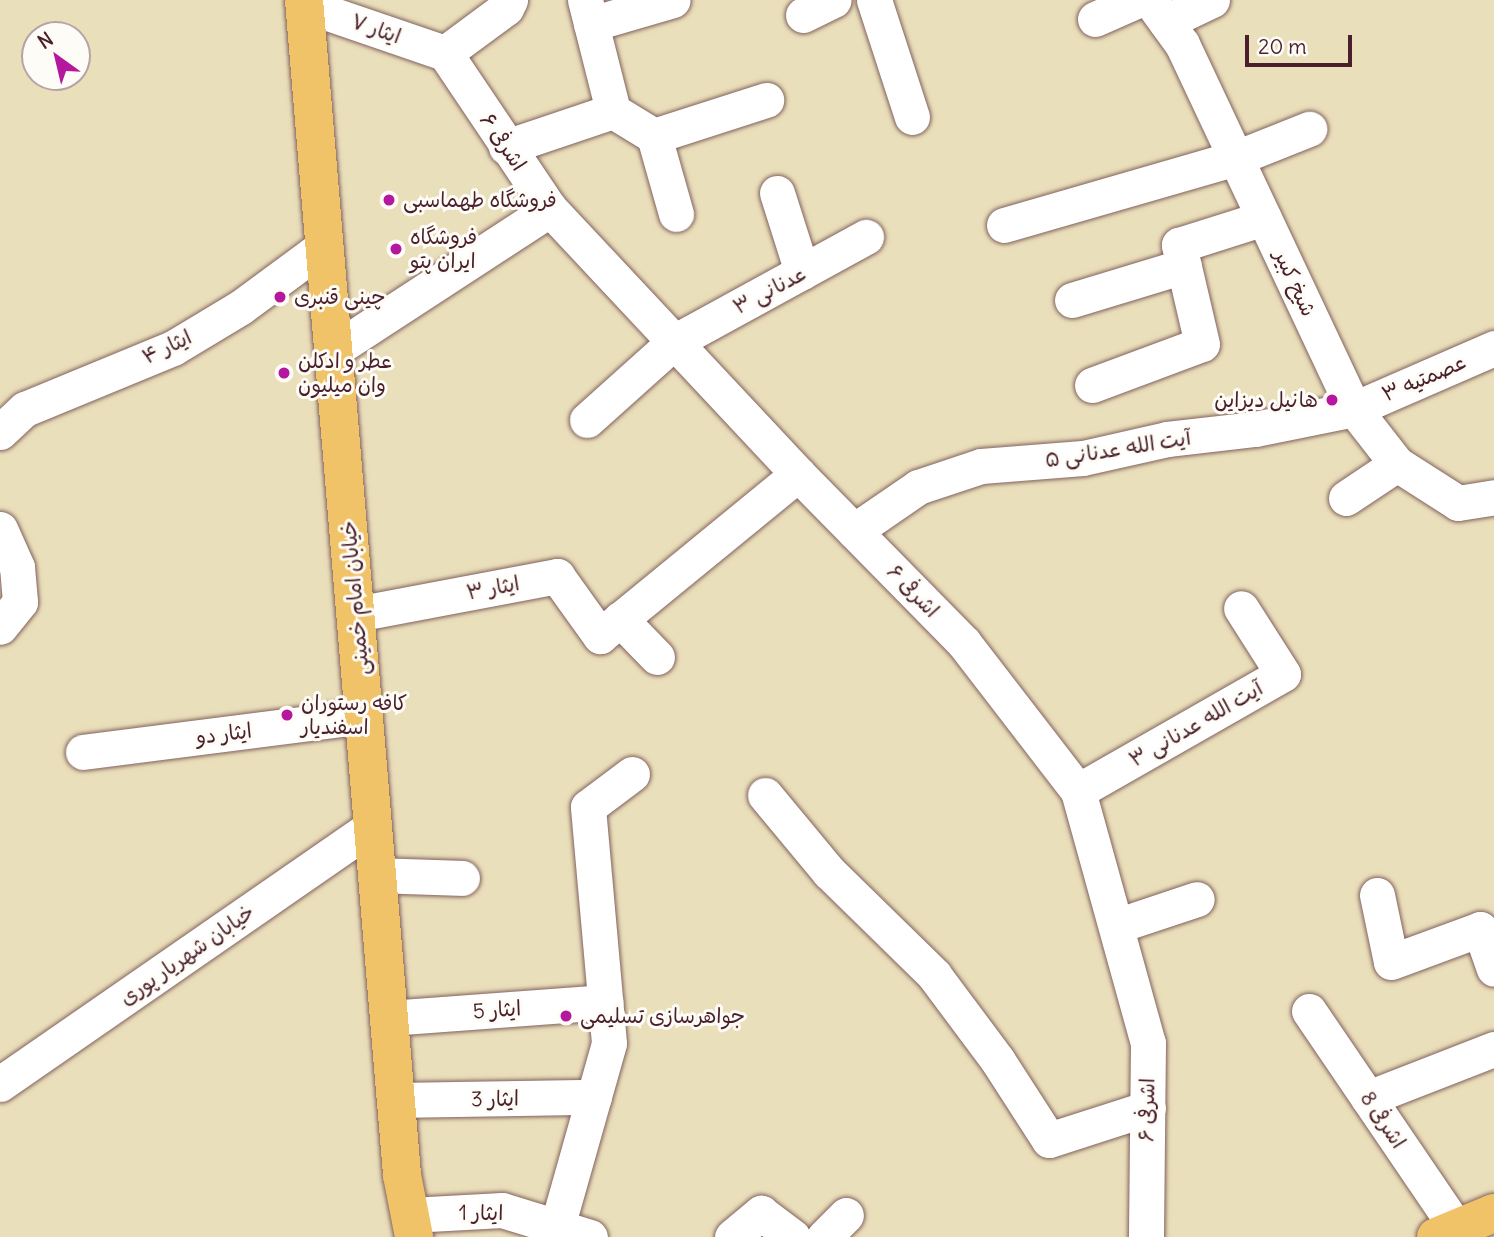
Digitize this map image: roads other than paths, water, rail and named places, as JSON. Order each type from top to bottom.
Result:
[{"type":"main road","name":"خیابان امام خمینی","points":[[305,5],[402,1175],[412,1226]]},
{"type":"main road","points":[[1446,1233],[1494,1213]]},
{"type":"street","points":[[445,52],[506,8],[510,0]]},
{"type":"street","points":[[673,0],[588,12],[613,111],[654,136],[676,214]]},
{"type":"street","points":[[803,15],[834,0]]},
{"type":"street","points":[[874,0],[912,117]]},
{"type":"street","points":[[1095,19],[1138,0]]},
{"type":"street","points":[[1158,11],[1212,0]]},
{"type":"street","name":"ایثار ۷","points":[[305,5],[445,52]]},
{"type":"street","name":"شیخ کبیر","points":[[1158,11],[1182,44],[1354,408],[1397,464],[1458,503],[1494,497]]},
{"type":"street","name":"اشرفی ۶","points":[[445,52],[506,147],[550,209],[798,474],[964,643],[1078,791],[1148,1043],[1146,1237]]},
{"type":"street","points":[[654,136],[766,100]]},
{"type":"street","points":[[506,147],[613,111]]},
{"type":"street","points":[[1004,225],[1236,158],[1309,129]]},
{"type":"street","points":[[778,192],[802,272]]},
{"type":"street","points":[[334,350],[550,209]]},
{"type":"street","points":[[1092,385],[1202,344],[1179,245],[1264,218]]},
{"type":"street","name":"عدنانی ۳","points":[[587,420],[674,342],[866,237]]},
{"type":"street","name":"ایثار ۴","points":[[0,432],[25,408],[173,348],[241,307],[325,245]]},
{"type":"street","points":[[1072,300],[1184,265]]},
{"type":"street","name":"عصمتیه ۳","points":[[1354,408],[1491,354]]},
{"type":"street","name":"آیت الله عدنانی ۵","points":[[854,531],[918,487],[981,466],[1083,458],[1167,439],[1255,429],[1354,408]]},
{"type":"street","points":[[1346,498],[1397,464]]},
{"type":"street","points":[[657,657],[610,627],[798,474]]},
{"type":"street","points":[[0,529],[17,566],[10,615]]},
{"type":"street","name":"ایثار ۳","points":[[356,614],[556,576],[610,627]]},
{"type":"street","name":"آیت الله عدنانی ۳","points":[[1078,791],[1283,674],[1241,608]]},
{"type":"street","name":"ایثار دو","points":[[83,752],[364,716]]},
{"type":"street","points":[[558,1227],[609,1043],[588,807],[632,774]]},
{"type":"street","points":[[765,796],[829,872],[934,975],[998,1061],[1049,1140],[1148,1108]]},
{"type":"street","name":"خیابان شهریار پوری","points":[[0,1084],[373,827]]},
{"type":"street","points":[[377,875],[462,878]]},
{"type":"street","points":[[1377,895],[1391,962],[1480,929],[1494,969]]},
{"type":"street","points":[[1116,926],[1197,899]]},
{"type":"street","name":"ایثار 5","points":[[389,1018],[606,1002]]},
{"type":"street","name":"اشرفی 8","points":[[1308,1011],[1368,1098],[1446,1233]]},
{"type":"street","points":[[1368,1098],[1494,1049]]},
{"type":"street","name":"ایثار 3","points":[[396,1100],[594,1097]]},
{"type":"street","name":"ایثار 1","points":[[412,1226],[502,1210],[590,1237]]},
{"type":"street","points":[[732,1237],[761,1213],[793,1237]]},
{"type":"place","name":"فروشگاه طهماسبی","points":[[389,200]]},
{"type":"place","name":"فروشگاه ایران پتو","points":[[396,249]]},
{"type":"place","name":"چینی قنبری","points":[[280,297]]},
{"type":"place","name":"عطر و ادکلن وان میلیون","points":[[284,373]]},
{"type":"place","name":"هانیل دیزاین","points":[[1332,400]]},
{"type":"place","name":"کافه رستوران اسفندیار","points":[[287,715]]},
{"type":"place","name":"جواهرسازی تسلیمی","points":[[566,1016]]}]
